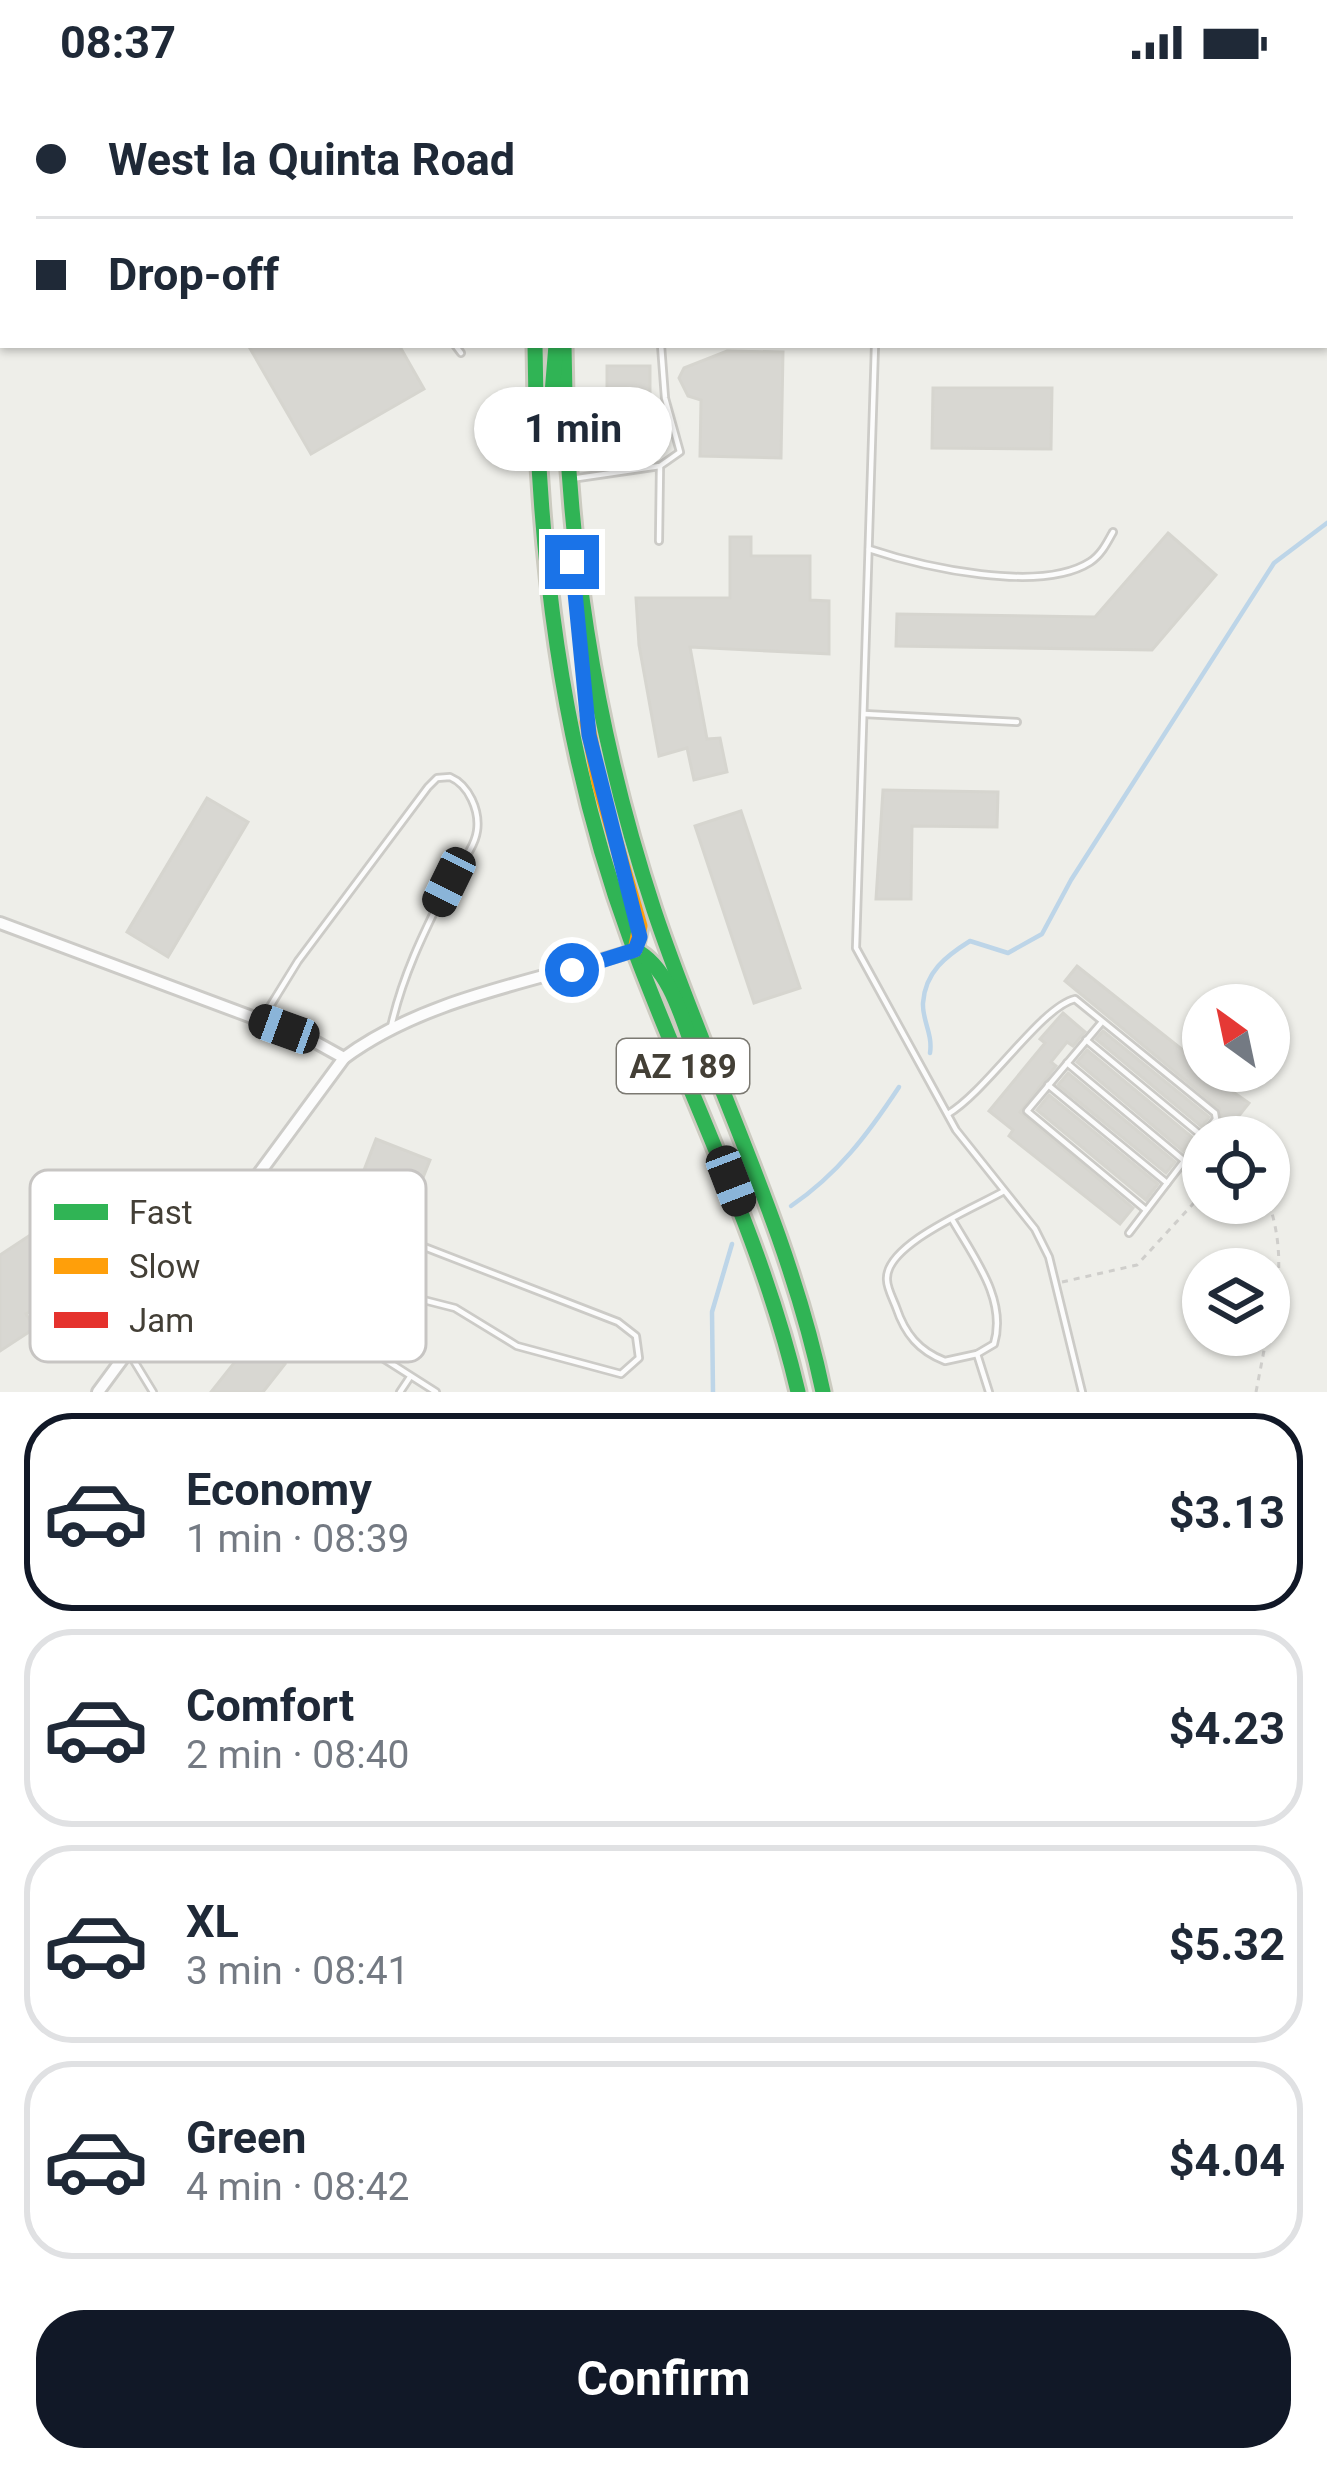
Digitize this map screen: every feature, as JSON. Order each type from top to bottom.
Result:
[{"type":"highway","name":"AZ 189","points":[[535,348],[545,567],[560,680],[614,895],[635,950],[741,1169],[776,1225],[795,1275],[823,1392]]},
{"type":"highway","points":[[545,567],[551,368],[559,348]]},
{"type":"highway","name":"AZ 189","points":[[560,348],[565,479],[584,653],[616,792],[741,1169],[798,1392]]},
{"type":"highway","points":[[572,562],[589,735],[640,926],[635,950]]},
{"type":"street","points":[[0,923],[261,1021],[344,1058]]},
{"type":"street","points":[[261,1168],[344,1058],[391,1028],[635,950]]},
{"type":"street","points":[[98,1392],[120,1362]]},
{"type":"lane","points":[[457,348],[461,353]]},
{"type":"lane","points":[[565,479],[660,466],[680,452],[664,398],[661,348]]},
{"type":"lane","points":[[875,348],[856,948],[948,1114],[1035,1229],[1055,1283],[1082,1392]]},
{"type":"lane","points":[[659,541],[660,466]]},
{"type":"lane","points":[[869,549],[929,568],[1068,572],[1098,556],[1113,532]]},
{"type":"lane","points":[[864,713],[1017,722]]},
{"type":"lane","points":[[261,1021],[298,961],[428,787],[437,778],[450,776],[466,788],[478,818],[477,837],[449,882],[401,982],[391,1028]]},
{"type":"lane","points":[[948,1114],[978,1093],[1066,1001],[1075,999],[1211,1107],[1215,1116]]},
{"type":"lane","points":[[1102,1021],[1028,1112],[1146,1210]]},
{"type":"lane","points":[[1086,1040],[1182,1119]]},
{"type":"lane","points":[[1067,1063],[1182,1159]]},
{"type":"lane","points":[[1048,1085],[1166,1184]]},
{"type":"lane","points":[[1129,1233],[1182,1164]]},
{"type":"lane","points":[[953,1221],[992,1292],[1000,1323],[994,1344],[977,1354],[945,1361],[916,1346],[898,1316],[886,1278],[891,1263],[904,1248],[1004,1191]]},
{"type":"lane","points":[[426,1248],[618,1322],[636,1336],[639,1358],[621,1374],[517,1346],[455,1308],[426,1301]]},
{"type":"lane","points":[[977,1354],[989,1392]]},
{"type":"lane","points":[[135,1362],[153,1392]]},
{"type":"lane","points":[[390,1362],[436,1392]]},
{"type":"lane","points":[[400,1392],[411,1375]]},
{"type":"path","points":[[1055,1283],[1138,1264],[1182,1216]]},
{"type":"path","points":[[1256,1392],[1263,1356]]},
{"type":"building","points":[[250,348],[401,348],[424,389],[311,454]]},
{"type":"building","points":[[727,351],[783,352],[781,458],[700,456],[701,400],[688,396],[679,378],[684,368]]},
{"type":"building","points":[[607,366],[650,366],[650,395],[607,395]]},
{"type":"building","points":[[933,388],[1052,388],[1051,449],[932,448]]},
{"type":"building","points":[[1168,533],[1216,575],[1152,650],[896,646],[897,614],[1095,617]]},
{"type":"building","points":[[730,537],[751,537],[751,556],[810,556],[810,600],[829,601],[829,654],[690,647],[707,739],[720,738],[727,772],[694,780],[687,748],[659,756],[639,645],[636,598],[730,598]]},
{"type":"building","points":[[883,790],[998,792],[997,827],[912,826],[911,899],[876,899]]},
{"type":"building","points":[[207,798],[248,822],[168,957],[127,932]]},
{"type":"building","points":[[741,811],[800,988],[754,1003],[695,826]]},
{"type":"building","points":[[1077,966],[1182,1049],[1182,1077],[1065,981]]},
{"type":"building","points":[[1063,1013],[1085,1032],[1073,1046],[1067,1042],[1051,1062],[1056,1066],[1020,1112],[1133,1208],[1120,1224],[1009,1136],[1013,1130],[989,1111],[1045,1043],[1040,1039]]},
{"type":"building","points":[[1103,1031],[1208,1116],[1189,1116],[1096,1039]]},
{"type":"building","points":[[1087,1050],[1182,1129],[1182,1150],[1077,1062]]},
{"type":"building","points":[[1068,1073],[1175,1162],[1166,1173],[1058,1085]]},
{"type":"building","points":[[1200,1092],[1233,1092],[1249,1103],[1239,1116],[1221,1116],[1219,1108]]},
{"type":"building","points":[[1049,1095],[1158,1184],[1146,1200],[1037,1110]]},
{"type":"building","points":[[376,1139],[430,1160],[426,1170],[364,1170]]},
{"type":"building","points":[[30,1235],[30,1311],[26,1314],[30,1331],[0,1351],[0,1255]]},
{"type":"building","points":[[235,1362],[285,1364],[263,1392],[211,1392]]},
{"type":"waterway","points":[[930,1053],[923,1003],[932,974],[970,941],[1008,953],[1042,934],[1071,880],[1274,563],[1327,523]]},
{"type":"waterway","points":[[791,1206],[851,1152],[899,1087]]},
{"type":"waterway","points":[[713,1392],[712,1312],[732,1244]]},
{"type":"traffic: fast","points":[[535,348],[547,571],[586,793],[630,938],[764,1276],[798,1392]]},
{"type":"traffic: fast","points":[[547,454],[556,348]]},
{"type":"traffic: fast","points":[[564,348],[577,561],[614,771],[675,970],[789,1269],[823,1392]]},
{"type":"traffic: fast","points":[[635,950],[668,984],[698,1062]]},
{"type":"traffic: slow","points":[[587,722],[599,783],[640,926],[635,950]]},
{"type":"route","points":[[572,562],[589,735],[640,926],[640,943],[635,950],[572,970]]}]
